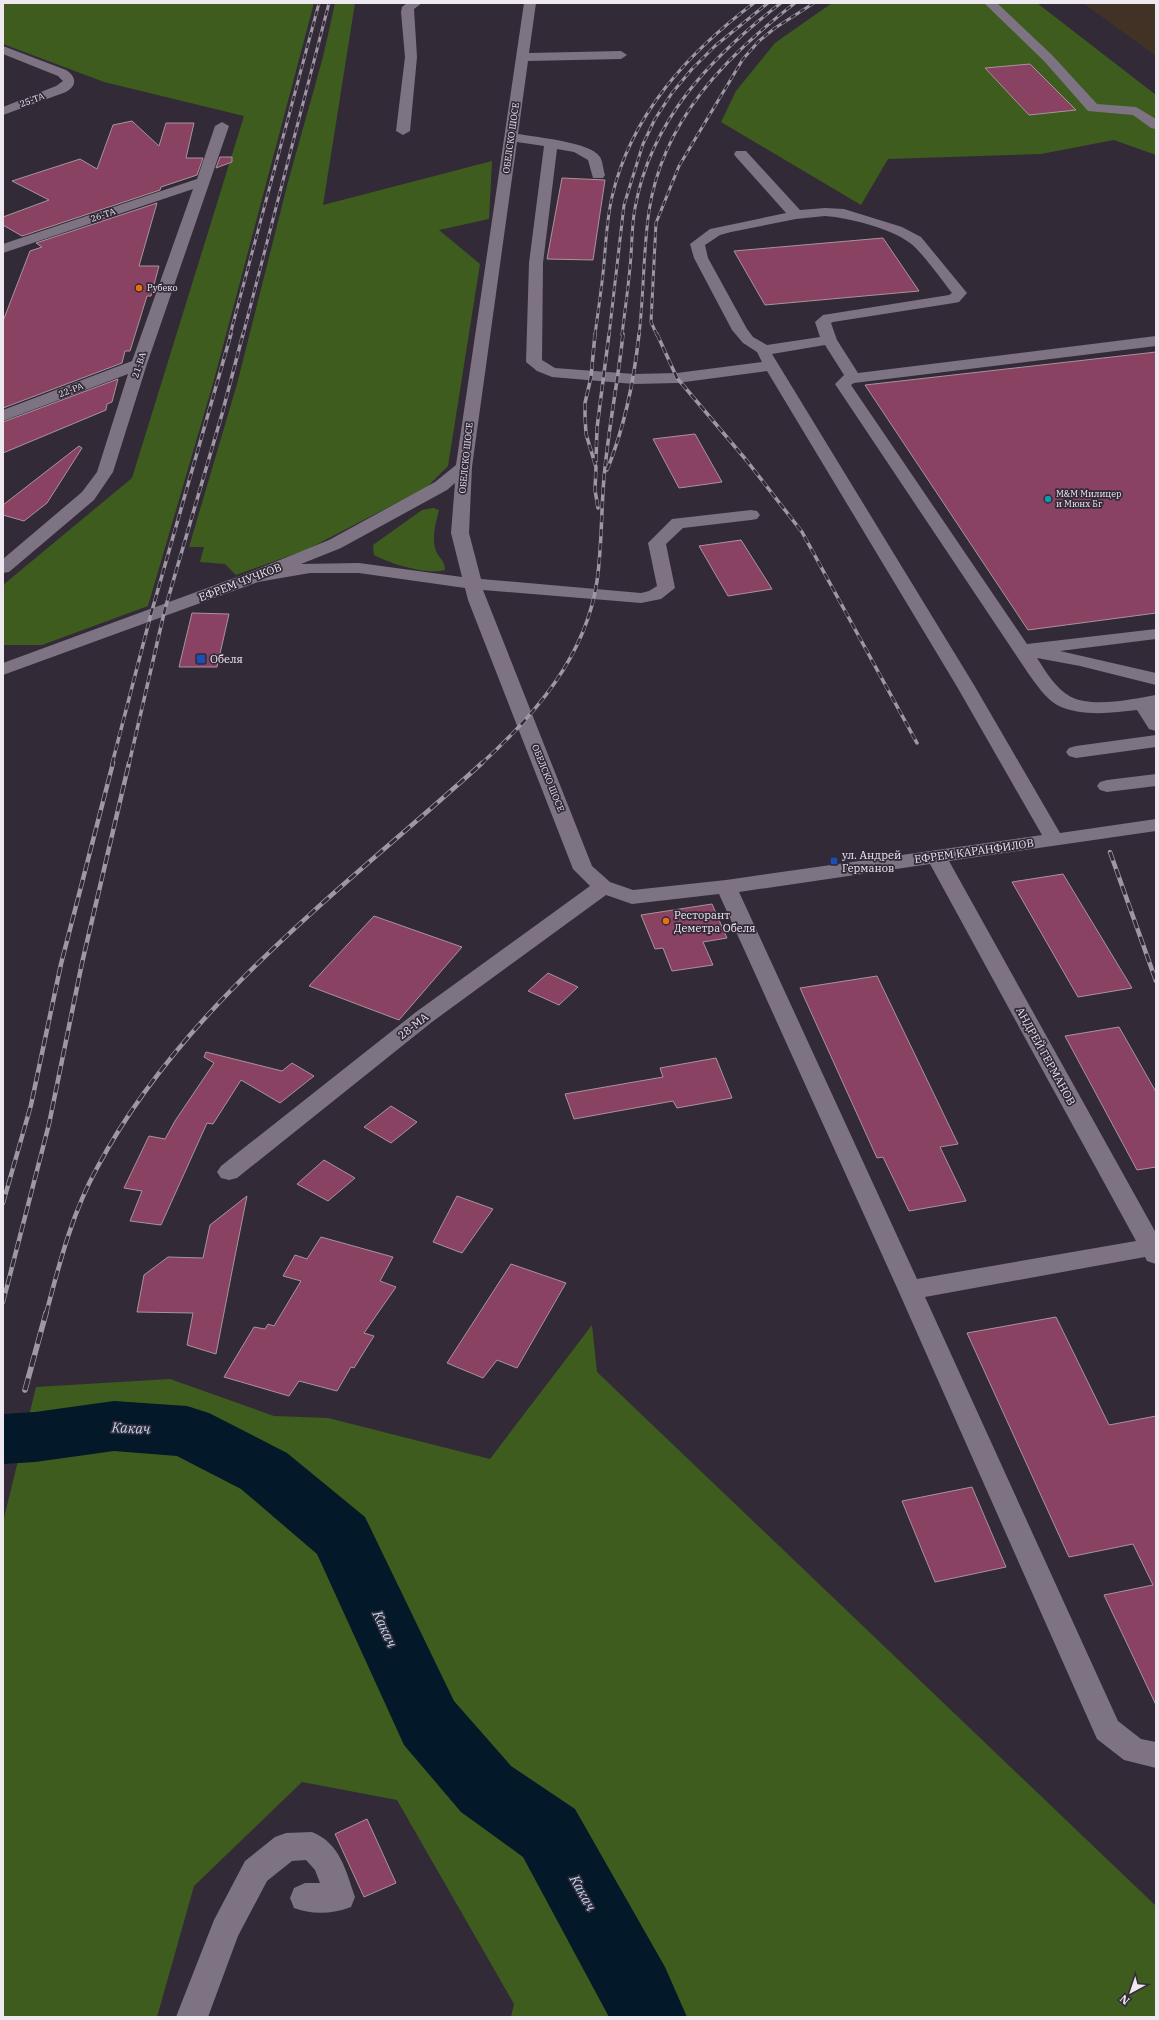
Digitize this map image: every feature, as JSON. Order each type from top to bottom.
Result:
[{"type":"street","points":[[403,131],[411,46],[410,29],[406,21],[406,15],[408,7],[416,3]]},
{"type":"street","name":"ОБЕЛСКО ШОСЕ","points":[[530,3],[464,467],[460,533],[480,607],[584,869],[603,887]]},
{"type":"street","points":[[990,3],[1048,58],[1093,108],[1136,111],[1156,125]]},
{"type":"street","name":"25-ТА","points":[[3,50],[68,77],[69,81],[67,86],[61,89],[3,111]]},
{"type":"street","points":[[522,57],[620,55]]},
{"type":"street","name":"21-ВА","points":[[3,568],[88,496],[98,484],[105,472],[139,364],[222,126]]},
{"type":"street","points":[[511,137],[551,143],[551,145],[574,146],[583,150],[594,158],[598,175]]},
{"type":"street","points":[[551,145],[548,159],[536,263],[534,362],[542,368],[552,372],[634,379],[676,378],[768,358]]},
{"type":"street","points":[[741,154],[796,215]]},
{"type":"street","name":"26-ТА","points":[[3,249],[203,181]]},
{"type":"street","points":[[854,378],[830,340],[823,322],[828,318],[954,299],[960,293],[916,240],[897,230],[844,213],[825,212],[796,215],[728,228],[715,232],[698,244],[701,258],[740,330],[748,340],[768,358],[965,685],[1054,839]]},
{"type":"street","points":[[768,358],[769,349],[830,340]]},
{"type":"street","points":[[1156,341],[854,378],[844,381],[844,387],[1022,650],[1055,695],[1078,706],[1096,707],[1150,702],[1156,725]]},
{"type":"street","name":"22-РА","points":[[3,416],[139,364]]},
{"type":"street","name":"ЕФРЕМ ЧУЧКОВ","points":[[8,666],[254,577],[335,544],[441,486],[464,467]]},
{"type":"street","points":[[254,577],[310,568],[359,568],[474,584],[596,596],[641,598],[655,595],[666,588],[657,543],[670,529],[678,523],[751,515]]},
{"type":"street","points":[[1022,650],[1156,634]]},
{"type":"street","points":[[1022,650],[1080,660],[1156,679]]},
{"type":"street","points":[[1076,752],[1156,740]]},
{"type":"street","points":[[1107,786],[1156,780]]},
{"type":"street","name":"ЕФРЕМ КАРАНФИЛОВ","points":[[603,887],[632,897],[726,887],[1156,825]]},
{"type":"street","name":"АНДРЕЙ ГЕРМАНОВ","points":[[936,856],[1154,1251]]},
{"type":"street","name":"28-МА","points":[[229,1172],[424,1017],[603,887]]},
{"type":"street","points":[[726,887],[910,1290],[1107,1730],[1134,1750],[1156,1755]]},
{"type":"street","points":[[910,1290],[1154,1251]]},
{"type":"street","points":[[192,2017],[225,1930],[256,1871],[286,1847],[312,1846],[327,1861],[340,1897],[305,1898]]},
{"type":"shaded area","points":[[1083,3],[1156,3],[1156,56]]},
{"type":"green space","points":[[3,3],[314,3],[214,380],[148,606],[42,645],[3,645],[3,585],[132,478],[244,116],[104,82],[3,44]]},
{"type":"green space","points":[[335,3],[355,3],[323,205],[492,161],[489,219],[439,230],[480,264],[448,466],[427,487],[308,549],[236,575],[225,564],[200,562],[204,547],[189,547],[237,384],[288,182],[323,57]]},
{"type":"green space","points":[[832,3],[1037,3],[1156,95],[1156,155],[1114,140],[1041,154],[888,159],[861,205],[721,122],[736,91],[775,43]]},
{"type":"green space","points":[[433,508],[439,510],[434,530],[434,541],[436,551],[444,564],[445,570],[428,571],[409,568],[374,555],[373,545],[422,510]]},
{"type":"green space","points":[[592,1325],[597,1372],[1156,1906],[1156,2017],[511,2017],[514,2004],[397,1800],[302,1782],[194,1886],[157,2017],[3,2017],[3,1522],[36,1387],[170,1379],[274,1416],[328,1418],[490,1459]]},
{"type":"building","points":[[1030,64],[1076,110],[1029,115],[985,68]]},
{"type":"building","points":[[132,121],[159,146],[166,123],[194,123],[186,158],[203,158],[197,175],[161,187],[160,190],[22,236],[3,225],[3,217],[49,200],[12,181],[80,159],[97,169],[113,125]]},
{"type":"building","points":[[220,157],[232,157],[232,162],[216,168]]},
{"type":"building","points":[[562,178],[605,180],[593,260],[547,259]]},
{"type":"building","points":[[157,203],[139,266],[159,266],[151,296],[147,296],[130,351],[125,351],[122,363],[3,408],[3,321],[30,251],[42,247],[36,243]]},
{"type":"building","points":[[883,238],[919,291],[765,305],[734,251]]},
{"type":"building","name":"М&M Mилицер и Мюнх Бг","points":[[1156,352],[1156,613],[1028,630],[865,385]]},
{"type":"building","points":[[118,379],[112,402],[107,404],[106,410],[3,453],[3,422]]},
{"type":"building","points":[[695,434],[722,482],[679,488],[653,439]]},
{"type":"building","points":[[79,446],[82,448],[47,503],[24,521],[3,515],[3,505]]},
{"type":"building","points":[[741,540],[772,589],[728,596],[699,546]]},
{"type":"building","points":[[192,613],[229,614],[217,667],[179,667]]},
{"type":"building","points":[[1063,874],[1132,988],[1078,997],[1012,882]]},
{"type":"building","points":[[712,904],[727,938],[703,942],[713,965],[672,971],[663,948],[655,949],[641,915]]},
{"type":"building","points":[[374,916],[462,947],[399,1020],[309,986]]},
{"type":"building","points":[[548,973],[578,987],[559,1005],[528,991]]},
{"type":"building","points":[[877,976],[958,1144],[940,1147],[966,1201],[909,1211],[883,1157],[877,1158],[800,988]]},
{"type":"building","points":[[1119,1027],[1156,1092],[1156,1167],[1137,1170],[1065,1036]]},
{"type":"building","points":[[206,1052],[282,1071],[292,1063],[314,1076],[280,1103],[241,1080],[213,1124],[207,1123],[161,1225],[130,1221],[142,1191],[124,1188],[149,1136],[165,1139],[175,1121],[214,1063],[204,1057]]},
{"type":"building","points":[[716,1058],[732,1098],[677,1108],[673,1101],[574,1119],[565,1094],[663,1077],[660,1068]]},
{"type":"building","points":[[391,1106],[417,1122],[391,1143],[364,1127]]},
{"type":"building","points":[[324,1160],[355,1178],[328,1201],[297,1184]]},
{"type":"building","points":[[247,1196],[216,1354],[187,1345],[193,1313],[137,1312],[144,1275],[168,1257],[203,1258],[210,1225]]},
{"type":"building","points":[[457,1196],[493,1209],[462,1253],[433,1242]]},
{"type":"building","points":[[321,1237],[393,1257],[380,1281],[396,1287],[364,1333],[374,1336],[354,1368],[351,1367],[337,1391],[299,1381],[289,1396],[224,1377],[254,1327],[265,1329],[268,1324],[274,1326],[301,1281],[283,1276],[295,1255],[307,1259]]},
{"type":"building","points":[[511,1264],[566,1283],[517,1368],[497,1360],[483,1378],[447,1363]]},
{"type":"building","points":[[1056,1317],[1109,1425],[1156,1416],[1156,1705],[1104,1595],[1153,1585],[1133,1544],[1069,1557],[967,1333]]},
{"type":"building","points":[[972,1487],[1006,1567],[935,1582],[902,1501]]},
{"type":"building","points":[[367,1819],[396,1883],[364,1897],[335,1834]]},
{"type":"waterway","name":"Какач","points":[[3,1439],[35,1437],[114,1426],[187,1431],[264,1471],[342,1536],[429,1723],[486,1789],[549,1833],[638,1993],[648,2017]]},
{"type":"railway","points":[[230,335],[319,3]]},
{"type":"railway","points":[[243,335],[329,3]]},
{"type":"railway","points":[[595,335],[610,205],[621,167],[633,139],[648,112],[666,87],[686,64],[707,42],[754,3]]},
{"type":"railway","points":[[609,335],[624,205],[643,144],[655,119],[672,93],[692,69],[715,46],[768,3]]},
{"type":"railway","points":[[622,335],[635,208],[643,176],[655,146],[670,118],[688,92],[709,68],[731,45],[781,3]]},
{"type":"railway","points":[[639,335],[649,211],[656,178],[668,148],[683,119],[701,93],[722,69],[745,45],[795,3]]},
{"type":"railway","points":[[657,335],[651,322],[656,223],[679,166],[743,59],[759,41],[775,28],[814,3]]},
{"type":"railway","points":[[112,764],[151,614],[231,334]]},
{"type":"railway","points":[[129,764],[165,609],[222,414],[243,334]]},
{"type":"railway","points":[[595,334],[591,377],[585,403],[585,416],[586,434],[596,467],[595,490],[598,508]]},
{"type":"railway","points":[[596,461],[597,428],[609,334]]},
{"type":"railway","points":[[481,764],[539,704],[555,682],[570,659],[582,634],[591,608],[599,568],[606,460],[623,334]]},
{"type":"railway","points":[[607,470],[624,420],[639,334]]},
{"type":"railway","points":[[657,334],[677,378],[747,461],[802,532],[917,743]]},
{"type":"railway","points":[[3,1203],[31,1105],[61,964],[113,763]]},
{"type":"railway","points":[[3,1302],[49,1124],[82,963],[129,763]]},
{"type":"railway","points":[[46,1314],[73,1221],[88,1185],[133,1109],[175,1053],[221,1000],[272,950],[324,902],[482,763]]},
{"type":"railway","points":[[1110,852],[1156,981]]},
{"type":"railway","points":[[25,1390],[46,1313]]},
{"type":"place","name":"Рубеко","points":[[139,288]]},
{"type":"place","name":"М&M Mилицер и Мюнх Бг","points":[[1048,499]]},
{"type":"place","name":"Обеля","points":[[201,659]]},
{"type":"place","name":"ул. Андрей Германов","points":[[834,861]]},
{"type":"place","name":"Ресторант Деметра Обеля","points":[[666,921]]}]
